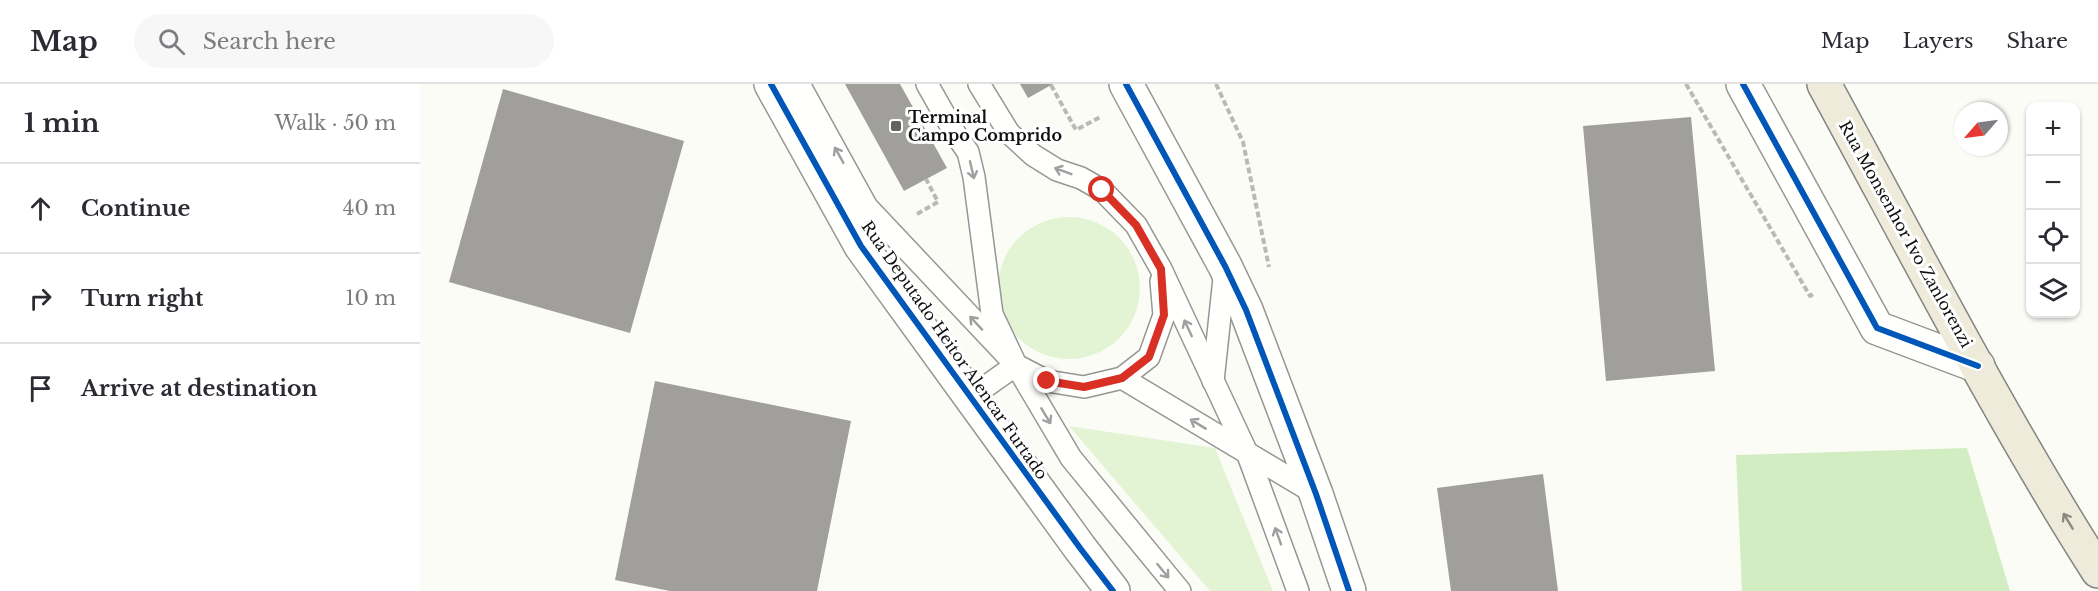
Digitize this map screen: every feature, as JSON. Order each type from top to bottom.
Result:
[{"type":"main road","name":"Rua Monsenhor Ivo Zanlorenzi","points":[[1824,84],[1978,366],[2098,571]]},
{"type":"street","name":"Rua Deputado Heitor Alencar Furtado","points":[[771,84],[861,246],[1113,591]]},
{"type":"street","points":[[1743,84],[1877,328],[1978,366]]},
{"type":"street","points":[[1131,92],[1225,266],[1260,346],[1316,494],[1349,591]]},
{"type":"lane","points":[[799,84],[867,207],[1016,365],[1047,381],[1084,387],[1122,378],[1149,357],[1164,315],[1161,269]]},
{"type":"lane","points":[[927,84],[968,152],[974,177],[992,314],[1016,365],[1071,458],[1180,591]]},
{"type":"lane","points":[[980,84],[1009,133],[1033,155],[1057,170],[1082,178],[1102,190],[1136,225],[1161,269],[1248,454],[1298,591]]},
{"type":"lane","points":[[1213,381],[1225,266]]},
{"type":"lane","points":[[971,398],[1016,365]]},
{"type":"lane","points":[[1122,378],[1316,494]]},
{"type":"path","points":[[1216,84],[1243,142],[1270,269]]},
{"type":"path","points":[[1686,84],[1810,296],[1847,273]]},
{"type":"path","points":[[1051,85],[1076,130],[1131,92]]},
{"type":"green space","points":[[1069,217],[1096,223],[1119,238],[1134,261],[1140,288],[1134,315],[1119,338],[1096,353],[1069,359],[1042,353],[1019,338],[1004,315],[998,288],[1004,261],[1019,238],[1042,223]]},
{"type":"green space","points":[[1069,426],[1215,448],[1273,591],[1210,591]]},
{"type":"green space","points":[[1967,448],[2010,591],[1742,591],[1736,455]]},
{"type":"building","name":"Terminal Campo Comprido","points":[[845,84],[900,84],[947,168],[904,191]]},
{"type":"building","name":"Terminal Campo Comprido","points":[[1020,84],[1053,84],[1028,98]]},
{"type":"building","points":[[503,89],[684,141],[630,333],[449,282]]},
{"type":"building","points":[[1691,117],[1715,371],[1606,381],[1583,126]]},
{"type":"building","points":[[655,381],[851,421],[817,591],[670,591],[615,580]]},
{"type":"building","points":[[1543,474],[1558,591],[1451,591],[1437,488]]},
{"type":"cycle path","points":[[771,84],[861,246],[1113,591]]},
{"type":"cycle path","points":[[1126,84],[1225,266],[1246,310],[1316,494],[1349,591]]},
{"type":"cycle path","points":[[1743,84],[1877,328],[1978,366]]},
{"type":"place","name":"Terminal Campo Comprido","points":[[896,126]]},
{"type":"route","points":[[1047,381],[1084,387],[1122,378],[1149,357],[1164,315],[1161,269],[1136,225],[1102,190]]}]
